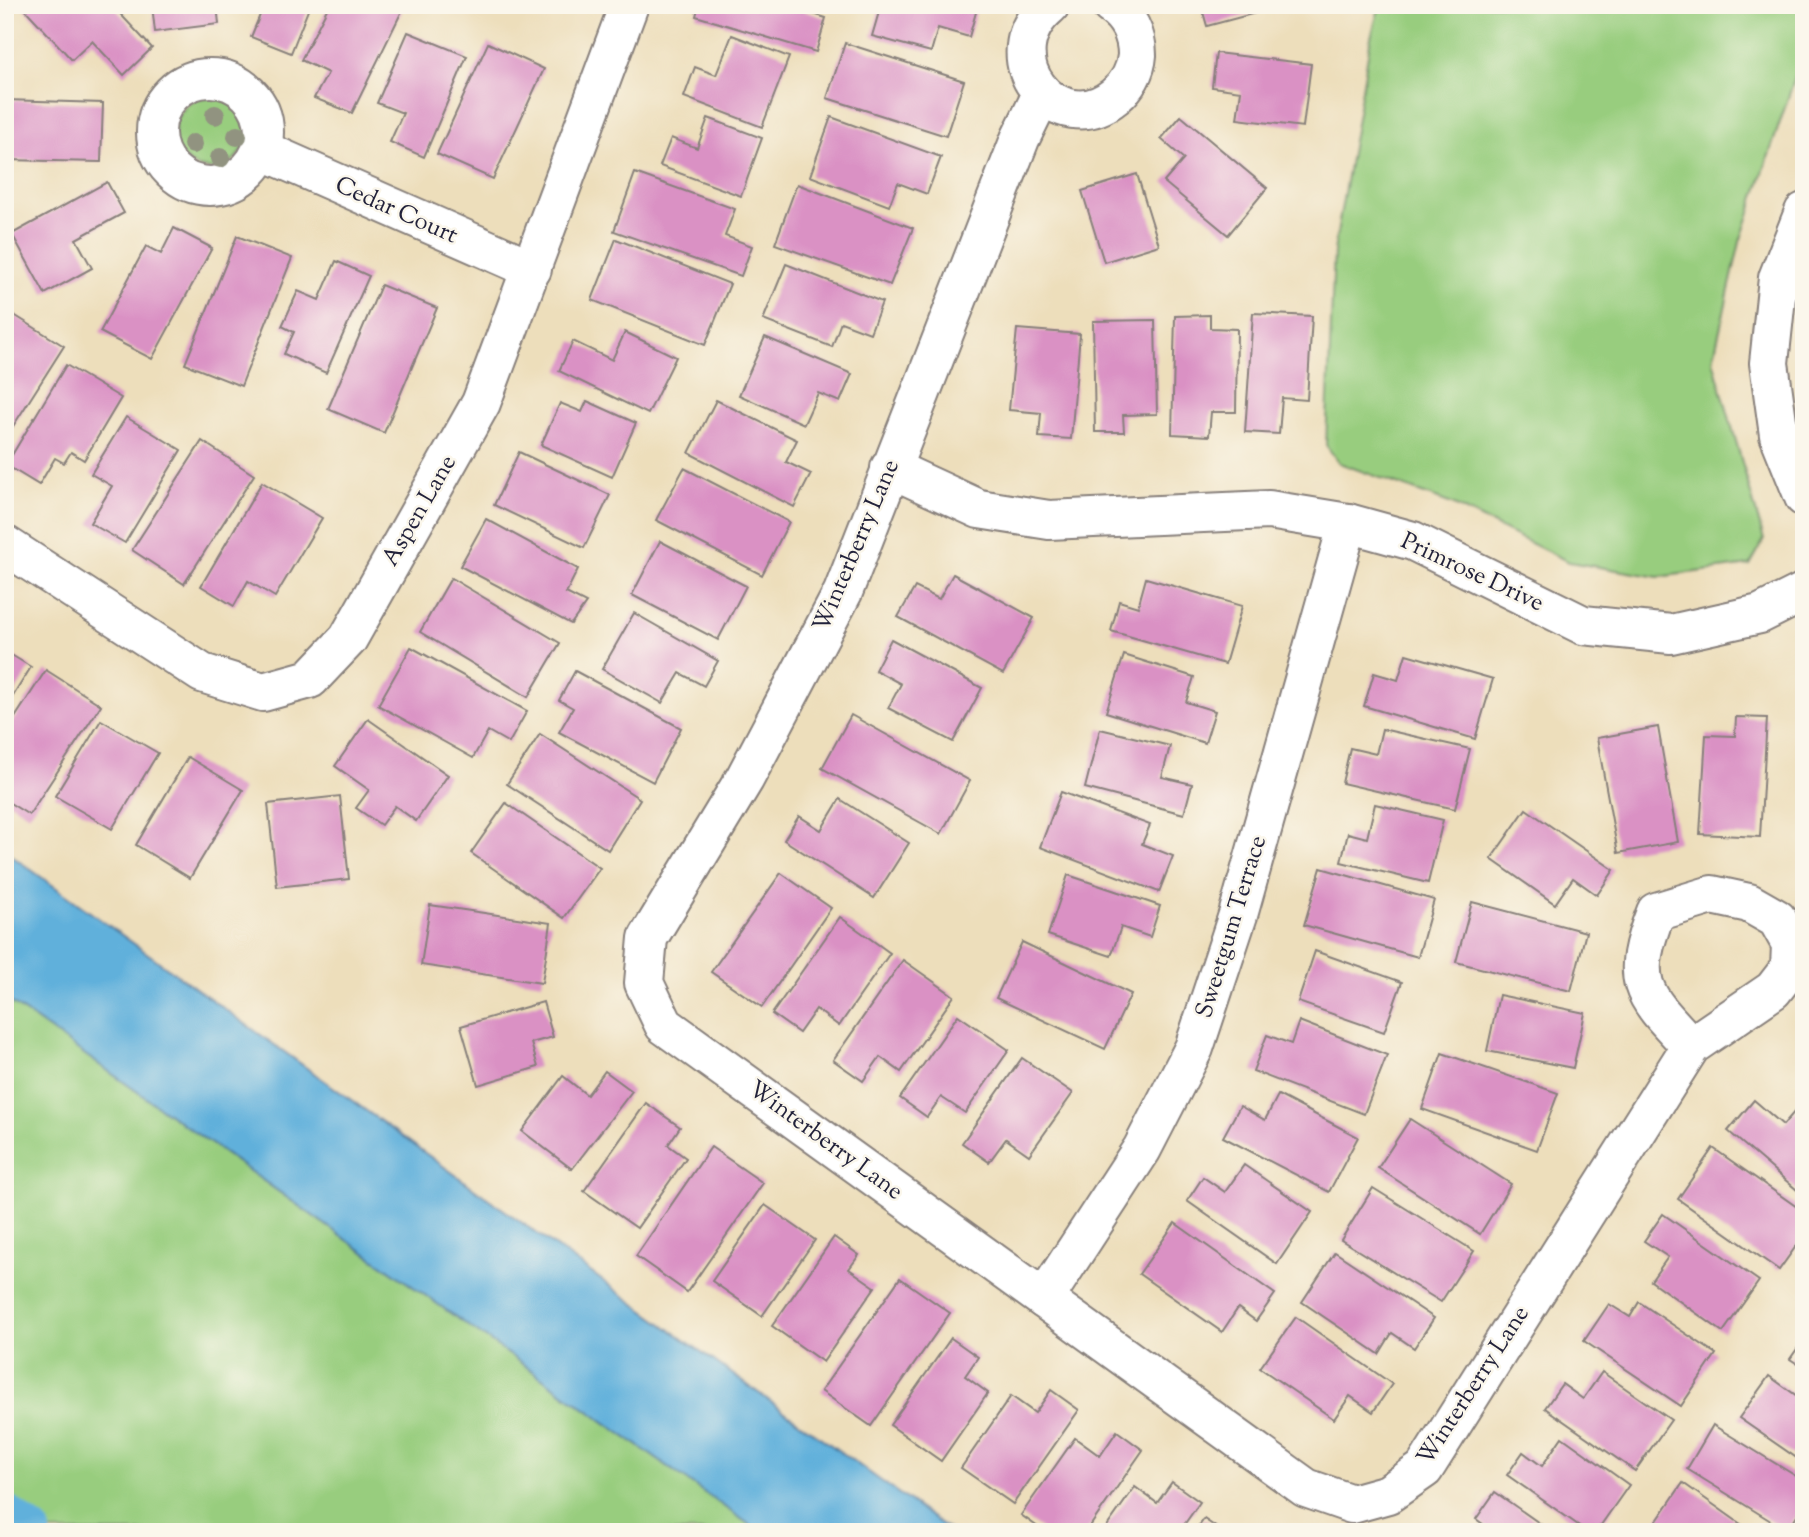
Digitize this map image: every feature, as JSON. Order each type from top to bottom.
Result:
[{"type":"street","name":"Aspen Lane","points":[[5,545],[202,673],[263,692],[310,679],[348,639],[481,403],[629,5]]},
{"type":"street","points":[[1050,5],[1029,30],[1025,46],[1026,64],[1031,81],[1042,94],[1058,104],[1074,109],[1092,108],[1109,101],[1122,90],[1135,66],[1136,40],[1130,24],[1111,5]]},
{"type":"street","name":"Winterberry Lane","points":[[1042,94],[1020,138],[844,592],[745,778],[649,938],[645,983],[664,1025],[1306,1488],[1352,1504],[1388,1494],[1424,1469],[1691,1046]]},
{"type":"street","name":"Cedar Court","points":[[262,150],[532,269]]},
{"type":"street","points":[[1804,212],[1778,278],[1769,363],[1779,435],[1804,497]]},
{"type":"street","name":"Primrose Drive","points":[[890,468],[979,509],[1049,520],[1269,510],[1348,523],[1413,541],[1583,625],[1671,634],[1760,614],[1804,592]]},
{"type":"street","name":"Sweetgum Terrace","points":[[1044,1299],[1142,1149],[1194,1048],[1238,915],[1348,523]]},
{"type":"green space","points":[[1380,5],[1804,5],[1804,50],[1740,242],[1713,360],[1764,540],[1750,565],[1658,577],[1569,562],[1452,504],[1339,463],[1326,445],[1334,251],[1371,37]]},
{"type":"green space","points":[[210,97],[230,103],[240,113],[246,133],[240,153],[230,163],[210,169],[190,163],[180,153],[174,133],[180,113],[190,103]]},
{"type":"green space","points":[[5,998],[760,1532],[5,1532]]},
{"type":"water","points":[[5,851],[952,1532],[760,1532],[5,998]]},
{"type":"building","points":[[21,5],[112,5],[152,48],[124,75],[92,41],[72,60]]},
{"type":"building","points":[[152,5],[217,5],[219,24],[155,32]]},
{"type":"building","points":[[264,5],[310,5],[291,53],[251,37]]},
{"type":"building","points":[[329,5],[391,5],[402,11],[352,113],[314,98],[328,73],[301,60]]},
{"type":"building","points":[[699,5],[806,5],[804,11],[826,18],[816,52],[696,16]]},
{"type":"building","points":[[881,5],[978,5],[969,37],[938,28],[931,52],[872,36]]},
{"type":"building","points":[[1201,5],[1282,5],[1282,6],[1207,26]]},
{"type":"building","points":[[408,32],[467,56],[424,157],[390,142],[403,113],[377,103]]},
{"type":"building","points":[[732,35],[789,57],[762,127],[684,97],[695,67],[716,75]]},
{"type":"building","points":[[488,43],[544,69],[493,179],[437,154]]},
{"type":"building","points":[[845,43],[964,81],[946,136],[827,98]]},
{"type":"building","points":[[1216,53],[1311,64],[1303,127],[1237,119],[1241,91],[1212,87]]},
{"type":"building","points":[[5,100],[103,103],[101,162],[5,160]]},
{"type":"building","points":[[1181,116],[1267,188],[1228,235],[1164,182],[1184,159],[1161,139]]},
{"type":"building","points":[[831,117],[941,157],[927,194],[898,183],[889,206],[810,176]]},
{"type":"building","points":[[708,118],[762,138],[741,196],[660,166],[671,138],[697,148]]},
{"type":"building","points":[[635,173],[735,209],[725,236],[752,246],[741,276],[614,231]]},
{"type":"building","points":[[1137,174],[1159,245],[1104,262],[1082,191]]},
{"type":"building","points":[[107,182],[124,213],[76,239],[92,268],[45,294],[12,234]]},
{"type":"building","points":[[797,184],[913,228],[890,285],[775,244]]},
{"type":"building","points":[[174,228],[212,248],[152,359],[100,332],[146,246],[161,254]]},
{"type":"building","points":[[237,236],[292,258],[241,386],[185,364]]},
{"type":"building","points":[[616,239],[730,284],[705,345],[592,300]]},
{"type":"building","points":[[336,261],[369,276],[326,373],[284,354],[294,332],[282,326],[298,291],[319,300]]},
{"type":"building","points":[[786,264],[882,302],[870,333],[841,322],[832,347],[763,320]]},
{"type":"building","points":[[381,285],[437,308],[384,433],[328,409]]},
{"type":"building","points":[[11,313],[64,346],[10,431],[5,428],[5,321]]},
{"type":"building","points":[[1253,313],[1312,316],[1307,400],[1282,398],[1279,434],[1245,432]]},
{"type":"building","points":[[1210,315],[1210,328],[1237,329],[1236,412],[1211,412],[1209,436],[1172,434],[1175,316]]},
{"type":"building","points":[[1155,320],[1157,414],[1123,415],[1124,432],[1095,432],[1093,321]]},
{"type":"building","points":[[1017,329],[1080,334],[1071,439],[1039,437],[1041,413],[1009,410]]},
{"type":"building","points":[[625,332],[676,357],[648,414],[559,371],[573,341],[612,360]]},
{"type":"building","points":[[765,337],[852,374],[840,402],[818,393],[804,424],[739,395]]},
{"type":"building","points":[[66,365],[121,398],[84,460],[71,452],[64,463],[55,458],[39,485],[6,465]]},
{"type":"building","points":[[716,400],[797,440],[786,462],[811,474],[794,507],[689,453]]},
{"type":"building","points":[[587,401],[636,423],[612,477],[541,445],[560,403],[582,412]]},
{"type":"building","points":[[126,417],[181,450],[125,543],[90,523],[112,486],[91,474]]},
{"type":"building","points":[[202,441],[254,475],[184,584],[132,550]]},
{"type":"building","points":[[519,452],[610,495],[584,548],[494,505]]},
{"type":"building","points":[[684,468],[789,522],[762,575],[656,520]]},
{"type":"building","points":[[262,482],[322,518],[275,597],[248,581],[234,606],[201,586]]},
{"type":"building","points":[[486,519],[578,569],[566,593],[586,603],[571,624],[460,566]]},
{"type":"building","points":[[660,541],[746,586],[718,640],[632,595]]},
{"type":"building","points":[[953,574],[1034,618],[1003,674],[898,617],[915,587],[939,599]]},
{"type":"building","points":[[451,578],[560,643],[528,697],[420,632]]},
{"type":"building","points":[[1146,578],[1242,606],[1225,664],[1111,631],[1119,601],[1138,607]]},
{"type":"building","points":[[634,613],[718,661],[704,686],[680,673],[662,703],[602,669]]},
{"type":"building","points":[[891,639],[982,688],[953,742],[888,708],[901,684],[875,670]]},
{"type":"building","points":[[411,647],[527,711],[509,743],[488,731],[473,758],[378,705]]},
{"type":"building","points":[[5,651],[31,667],[5,709]]},
{"type":"building","points":[[1406,654],[1493,679],[1475,739],[1364,706],[1374,673],[1398,680]]},
{"type":"building","points":[[1124,655],[1194,677],[1186,702],[1215,711],[1205,743],[1106,712]]},
{"type":"building","points":[[46,670],[101,705],[29,815],[5,800],[5,733]]},
{"type":"building","points":[[575,671],[681,728],[653,782],[559,732],[573,708],[559,700]]},
{"type":"building","points":[[851,715],[970,781],[941,834],[822,768]]},
{"type":"building","points":[[1736,717],[1767,718],[1760,837],[1700,834],[1706,735],[1735,736]]},
{"type":"building","points":[[368,719],[448,775],[416,821],[395,806],[381,825],[356,808],[369,790],[335,766]]},
{"type":"building","points":[[101,720],[158,753],[112,829],[55,796]]},
{"type":"building","points":[[1658,727],[1678,842],[1618,853],[1597,738]]},
{"type":"building","points":[[1100,729],[1170,746],[1162,777],[1192,784],[1184,814],[1085,788]]},
{"type":"building","points":[[1382,729],[1470,749],[1455,809],[1342,783],[1350,748],[1376,754]]},
{"type":"building","points":[[540,734],[640,799],[608,850],[507,784]]},
{"type":"building","points":[[188,757],[243,790],[190,878],[136,845]]},
{"type":"building","points":[[1061,792],[1150,825],[1142,844],[1173,856],[1159,892],[1040,847]]},
{"type":"building","points":[[340,796],[349,879],[277,887],[268,804]]},
{"type":"building","points":[[840,799],[909,843],[874,898],[784,840],[799,816],[821,830]]},
{"type":"building","points":[[506,803],[600,868],[564,918],[471,853]]},
{"type":"building","points":[[1375,804],[1443,820],[1428,883],[1341,862],[1348,833],[1367,838]]},
{"type":"building","points":[[1526,809],[1614,870],[1597,895],[1573,878],[1555,904],[1491,859]]},
{"type":"building","points":[[1321,868],[1434,900],[1418,957],[1304,925]]},
{"type":"building","points":[[781,873],[831,908],[762,1007],[711,972]]},
{"type":"building","points":[[1068,875],[1160,906],[1150,937],[1121,927],[1111,956],[1048,935]]},
{"type":"building","points":[[1472,902],[1586,932],[1571,991],[1456,962]]},
{"type":"building","points":[[430,905],[551,923],[542,983],[421,965]]},
{"type":"building","points":[[840,917],[890,953],[839,1026],[816,1009],[799,1033],[772,1014]]},
{"type":"building","points":[[1022,942],[1131,994],[1105,1049],[996,998]]},
{"type":"building","points":[[1315,951],[1402,982],[1384,1032],[1298,1002]]},
{"type":"building","points":[[903,960],[954,996],[901,1072],[880,1057],[863,1081],[833,1060]]},
{"type":"building","points":[[1499,995],[1585,1013],[1573,1068],[1487,1051]]},
{"type":"building","points":[[543,1002],[553,1037],[531,1043],[538,1067],[478,1085],[461,1026]]},
{"type":"building","points":[[958,1015],[1009,1050],[965,1113],[941,1097],[927,1117],[900,1098]]},
{"type":"building","points":[[1299,1021],[1387,1055],[1364,1114],[1253,1071],[1267,1035],[1291,1044]]},
{"type":"building","points":[[1442,1053],[1558,1093],[1537,1150],[1422,1109]]},
{"type":"building","points":[[1022,1058],[1073,1093],[1029,1155],[1006,1139],[989,1162],[962,1143]]},
{"type":"building","points":[[605,1071],[632,1091],[572,1169],[522,1131],[563,1076],[587,1095]]},
{"type":"building","points":[[1278,1095],[1358,1137],[1329,1192],[1223,1137],[1240,1106],[1265,1120]]},
{"type":"building","points":[[1754,1100],[1783,1125],[1795,1111],[1804,1118],[1804,1196],[1728,1131]]},
{"type":"building","points":[[646,1103],[680,1127],[668,1145],[686,1158],[637,1228],[584,1191]]},
{"type":"building","points":[[1410,1119],[1511,1184],[1480,1234],[1378,1168]]},
{"type":"building","points":[[711,1147],[763,1183],[687,1292],[636,1256]]},
{"type":"building","points":[[1713,1148],[1804,1212],[1804,1235],[1779,1270],[1678,1199]]},
{"type":"building","points":[[1244,1165],[1312,1212],[1277,1264],[1187,1201],[1203,1177],[1225,1192]]},
{"type":"building","points":[[1373,1188],[1474,1251],[1441,1302],[1341,1240]]},
{"type":"building","points":[[765,1205],[815,1240],[762,1316],[712,1281]]},
{"type":"building","points":[[1663,1214],[1759,1281],[1723,1332],[1651,1281],[1668,1257],[1644,1241]]},
{"type":"building","points":[[1175,1223],[1275,1294],[1256,1321],[1238,1308],[1222,1332],[1139,1274]]},
{"type":"building","points":[[834,1237],[859,1255],[849,1269],[875,1287],[823,1362],[772,1326]]},
{"type":"building","points":[[1335,1252],[1434,1318],[1414,1348],[1392,1333],[1379,1354],[1302,1302]]},
{"type":"building","points":[[900,1278],[950,1313],[871,1426],[821,1391]]},
{"type":"building","points":[[1639,1302],[1716,1354],[1681,1406],[1584,1341],[1609,1304],[1630,1317]]},
{"type":"building","points":[[1296,1317],[1392,1384],[1373,1412],[1350,1396],[1334,1419],[1260,1368]]},
{"type":"building","points":[[951,1338],[978,1357],[965,1376],[988,1393],[941,1461],[890,1425]]},
{"type":"building","points":[[1804,1339],[1804,1368],[1790,1359]]},
{"type":"building","points":[[1602,1372],[1671,1420],[1635,1471],[1545,1408],[1562,1384],[1583,1399]]},
{"type":"building","points":[[1769,1376],[1804,1401],[1804,1463],[1739,1418]]},
{"type":"building","points":[[1051,1390],[1079,1410],[1013,1504],[961,1468],[1011,1396],[1035,1413]]},
{"type":"building","points":[[1713,1425],[1804,1481],[1804,1504],[1787,1531],[1687,1469]]},
{"type":"building","points":[[1117,1431],[1143,1450],[1086,1532],[1045,1532],[1021,1515],[1075,1438],[1100,1456]]},
{"type":"building","points":[[1562,1437],[1629,1485],[1596,1532],[1588,1532],[1507,1475],[1523,1452],[1542,1466]]},
{"type":"building","points":[[1172,1482],[1200,1502],[1179,1532],[1103,1532],[1135,1487],[1157,1503]]},
{"type":"building","points":[[1683,1483],[1752,1532],[1663,1532],[1654,1525]]},
{"type":"building","points":[[1495,1492],[1552,1532],[1494,1532],[1476,1519]]},
{"type":"building","points":[[1204,1519],[1223,1532],[1195,1532]]},
{"type":"waterway","points":[[5,1513],[32,1532]]}]
